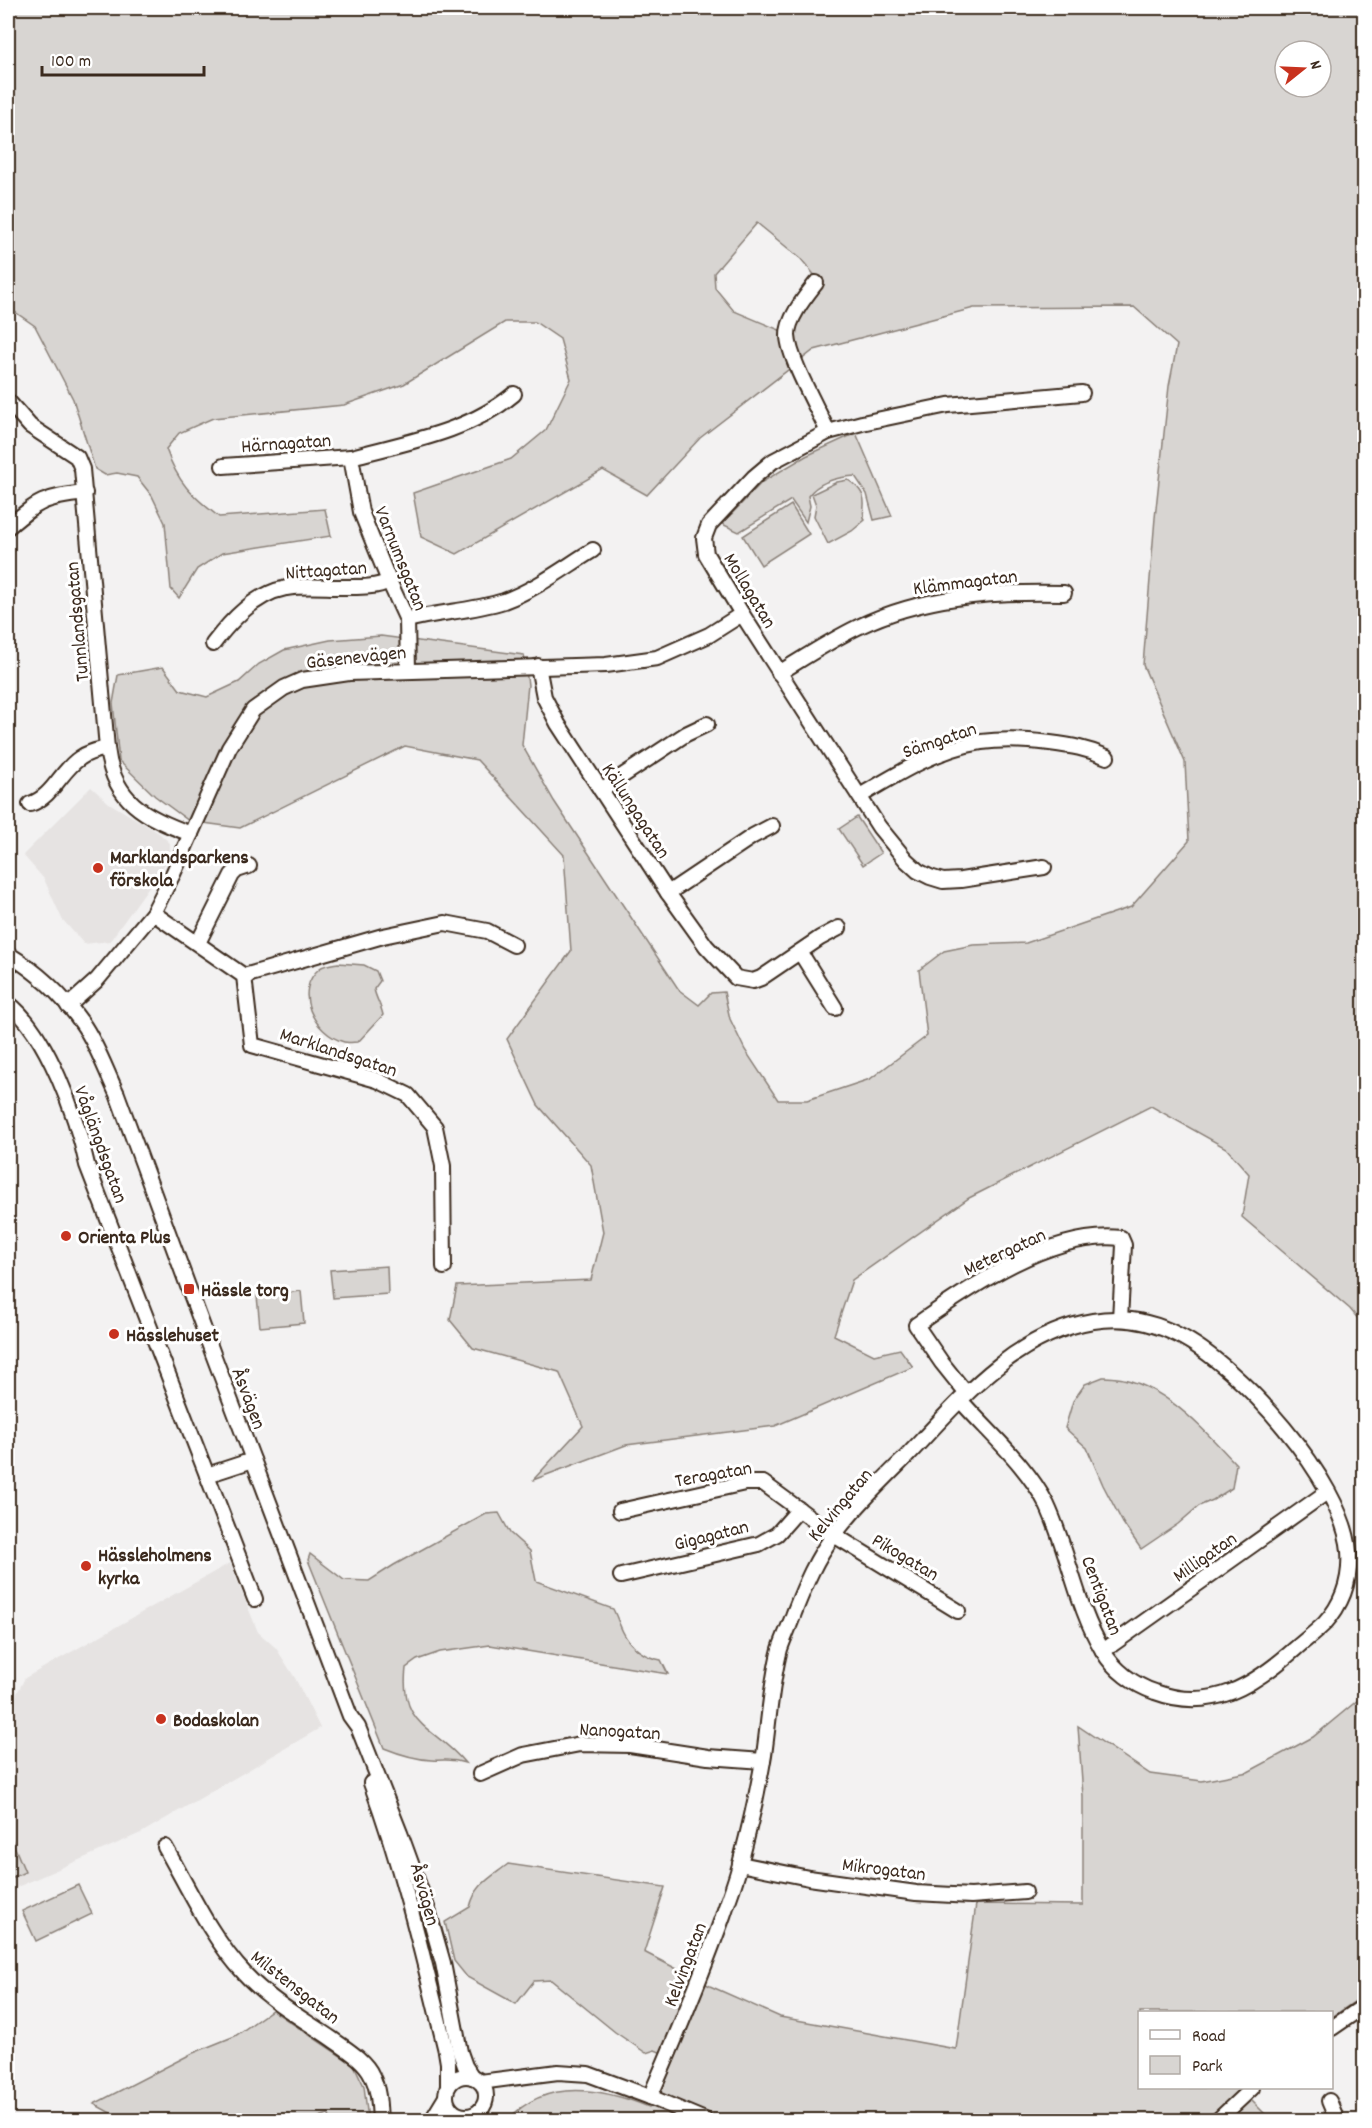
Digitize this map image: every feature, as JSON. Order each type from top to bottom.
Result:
[{"type":"street","points":[[816,283],[799,305],[788,334],[792,354],[828,432]]},
{"type":"street","name":"Mollagatan","points":[[1044,867],[943,881],[930,877],[906,860],[879,827],[779,673],[706,554],[704,538],[710,525],[754,477],[773,461],[828,432],[948,405],[1082,393]]},
{"type":"street","points":[[351,457],[412,441],[477,420],[501,406],[514,394]]},
{"type":"street","name":"Tunnlandsgatan","points":[[8,401],[30,426],[77,457],[82,469],[107,748],[117,785],[134,806],[143,813],[191,834]]},
{"type":"street","name":"Härnagatan","points":[[223,466],[351,457]]},
{"type":"street","name":"Varnumsgatan","points":[[351,457],[361,512],[389,581],[408,620],[408,670]]},
{"type":"street","points":[[8,527],[41,501],[57,496],[85,493]]},
{"type":"street","points":[[408,620],[507,600],[593,550]]},
{"type":"street","name":"Nittagatan","points":[[213,644],[227,625],[256,600],[285,588],[382,585],[389,581]]},
{"type":"street","name":"Klämmagatan","points":[[779,673],[841,635],[908,607],[963,597],[1022,592],[1065,593]]},
{"type":"street","name":"Gäsenevägen","points":[[68,1006],[97,980],[153,913],[174,874],[229,748],[253,710],[293,684],[326,675],[606,664],[657,658],[709,635],[742,614]]},
{"type":"street","name":"Källungagatan","points":[[538,666],[540,684],[549,709],[668,893],[722,965],[736,978],[753,981],[800,952]]},
{"type":"street","points":[[601,790],[677,740],[707,724]]},
{"type":"street","name":"Sämgatan","points":[[860,796],[909,768],[956,749],[981,742],[1027,740],[1085,748],[1107,757]]},
{"type":"street","points":[[30,804],[40,801],[78,759],[91,752],[107,748]]},
{"type":"street","points":[[668,893],[753,836],[772,826]]},
{"type":"street","points":[[198,943],[232,874],[249,866]]},
{"type":"street","points":[[153,913],[244,976],[383,936],[445,923],[487,931],[514,945]]},
{"type":"street","points":[[835,1008],[800,952],[839,928]]},
{"type":"street","name":"Åsvägen","points":[[8,954],[40,978],[68,1006],[91,1039],[117,1094],[350,1716],[362,1737],[425,1900],[443,1962],[460,2052],[465,2066],[476,2080]]},
{"type":"street","name":"Marklandsgatan","points":[[244,976],[252,1045],[377,1080],[408,1095],[435,1127],[443,1166],[444,1267]]},
{"type":"street","name":"Våglängdsgatan","points":[[8,1003],[28,1022],[54,1068],[81,1140],[87,1165],[255,1599]]},
{"type":"street","name":"Metergatan","points":[[963,1396],[916,1325],[964,1291],[1012,1264],[1081,1240],[1121,1238],[1124,1245],[1120,1319]]},
{"type":"street","name":"Kelvingatan","points":[[650,2097],[701,1978],[740,1864],[763,1761],[779,1652],[812,1569],[834,1535],[963,1396],[1012,1356],[1043,1338],[1072,1326],[1094,1321],[1136,1320],[1164,1328],[1194,1343],[1248,1388],[1283,1426],[1327,1492]]},
{"type":"street","name":"Centigatan","points":[[963,1396],[1023,1470],[1044,1500],[1062,1541],[1090,1625],[1103,1651],[1113,1665],[1145,1688],[1165,1696],[1187,1700],[1222,1695],[1244,1687],[1261,1677],[1324,1624],[1341,1600],[1348,1580],[1349,1551],[1341,1520],[1327,1492]]},
{"type":"street","points":[[207,1475],[253,1460]]},
{"type":"street","name":"Teragatan","points":[[620,1511],[745,1483],[764,1483],[834,1535]]},
{"type":"street","name":"Milligatan","points":[[1103,1651],[1327,1492]]},
{"type":"street","name":"Gigagatan","points":[[621,1576],[759,1544],[777,1534],[799,1509]]},
{"type":"street","name":"Pikogatan","points":[[834,1535],[958,1611]]},
{"type":"street","name":"Åsvägen","points":[[350,1716],[351,1729],[373,1788],[412,1914],[446,2051],[447,2092]]},
{"type":"street","name":"Nanogatan","points":[[480,1774],[523,1755],[580,1744],[630,1745],[708,1757],[763,1761]]},
{"type":"street","name":"Milstensgatan","points":[[165,1847],[224,1949],[246,1975],[299,2017],[350,2052],[368,2068],[378,2096],[380,2121]]},
{"type":"street","name":"Mikrogatan","points":[[740,1864],[808,1878],[916,1893],[971,1896],[1025,1892]]},
{"type":"street","points":[[1333,2027],[1365,2006]]},
{"type":"street","points":[[434,2121],[447,2092],[457,2078],[463,2076],[476,2080],[516,2078],[542,2073],[570,2072],[603,2079],[705,2121]]},
{"type":"street","points":[[434,2121],[470,2115],[478,2111],[498,2089],[516,2078]]},
{"type":"street","points":[[476,2080],[485,2090],[478,2111]]},
{"type":"street","points":[[1218,2121],[1251,2089]]},
{"type":"street","points":[[447,2092],[449,2107],[455,2116]]},
{"type":"street","points":[[1329,2101],[1337,2121]]},
{"type":"shaded area","name":"Marklandsparkens förskola","points":[[91,787],[109,803],[159,833],[170,843],[170,857],[110,941],[84,944],[62,919],[44,879],[23,855]]},
{"type":"shaded area","name":"Bodaskolan","points":[[230,1563],[258,1632],[276,1648],[295,1678],[320,1728],[141,1833],[8,1891],[8,1710],[25,1678]]},
{"type":"green space","points":[[8,8],[1364,8],[1364,1326],[1350,1309],[1242,1217],[1249,1174],[1226,1148],[1151,1106],[969,1198],[852,1280],[834,1335],[874,1355],[900,1349],[913,1367],[775,1426],[626,1445],[533,1480],[583,1426],[559,1372],[473,1348],[450,1320],[457,1286],[591,1280],[603,1232],[591,1165],[538,1105],[507,1039],[571,951],[564,855],[477,760],[405,746],[240,828],[189,821],[155,796],[119,761],[113,703],[118,675],[163,667],[180,690],[207,697],[239,682],[259,664],[284,650],[330,640],[381,636],[524,655],[528,685],[522,745],[554,801],[679,990],[699,1005],[711,993],[724,992],[730,1019],[745,1050],[778,1100],[807,1100],[870,1079],[927,1036],[919,970],[944,951],[973,945],[1026,943],[1131,907],[1189,841],[1185,762],[1143,665],[1169,386],[1177,345],[1134,307],[974,308],[814,350],[700,438],[647,495],[603,470],[457,554],[421,537],[413,493],[511,459],[546,430],[571,379],[560,339],[535,322],[505,322],[404,384],[344,405],[213,418],[179,433],[166,449],[175,471],[186,487],[219,517],[325,509],[331,536],[222,553],[197,569],[179,598],[171,589],[165,523],[152,496],[137,477],[117,473],[105,475],[95,469],[73,399],[35,326],[8,307]],"holes":[[[757,223],[801,259],[822,284],[804,306],[789,334],[734,311],[715,288],[714,273]]]},
{"type":"green space","points":[[856,433],[892,516],[874,520],[867,494],[855,476],[829,481],[812,491],[808,496],[810,506],[806,522],[791,500],[739,532],[722,524],[762,482],[806,456]]},
{"type":"green space","points":[[848,480],[862,493],[865,520],[852,531],[828,544],[814,516],[816,505],[812,494],[837,482]]},
{"type":"green space","points":[[791,505],[809,534],[761,565],[743,536]]},
{"type":"green space","points":[[857,817],[881,853],[863,865],[839,829]]},
{"type":"green space","points":[[338,963],[364,965],[376,971],[380,981],[374,989],[383,1015],[358,1042],[344,1042],[333,1037],[316,1021],[310,1011],[307,999],[312,977],[320,968]]},
{"type":"green space","points":[[387,1266],[388,1294],[333,1298],[330,1270]]},
{"type":"green space","points":[[301,1291],[304,1323],[260,1327],[257,1296]]},
{"type":"green space","points":[[1103,1377],[1123,1379],[1160,1394],[1193,1420],[1236,1464],[1232,1488],[1199,1506],[1178,1524],[1141,1549],[1123,1523],[1087,1448],[1065,1428],[1073,1401],[1085,1384]]},
{"type":"green space","points":[[499,1513],[510,1533],[530,1551],[536,1581],[613,1609],[623,1632],[634,1647],[644,1654],[661,1660],[668,1674],[490,1645],[440,1652],[417,1660],[406,1668],[405,1688],[408,1703],[422,1724],[465,1763],[452,1760],[419,1759],[384,1748],[308,1560],[310,1554],[344,1580],[369,1581],[486,1514]]},
{"type":"green space","points":[[1364,1695],[1364,1995],[1333,2016],[1333,2011],[1138,2011],[1138,2089],[1240,2089],[1271,2120],[508,2120],[523,2107],[556,2092],[575,2091],[612,2095],[649,2107],[672,2057],[655,2050],[646,2053],[615,2032],[551,1980],[534,1981],[516,2004],[467,1977],[454,1961],[445,1922],[470,1907],[480,1887],[508,1864],[665,1887],[644,1952],[710,1986],[780,2017],[956,2049],[976,1904],[1083,1905],[1083,1796],[1078,1726],[1150,1774],[1202,1781],[1248,1772],[1313,1737]]},
{"type":"green space","points":[[8,1831],[25,1872],[8,1880]]},
{"type":"green space","points":[[78,1885],[92,1914],[36,1941],[22,1911]]},
{"type":"green space","points":[[272,2010],[354,2065],[364,2086],[368,2120],[331,2120],[328,2114],[311,2120],[123,2120],[94,2104],[193,2053],[235,2036]]},
{"type":"place","name":"Marklandsparkens förskola","points":[[98,868]]},
{"type":"place","name":"Orienta Plus","points":[[66,1236]]},
{"type":"place","name":"Hässle torg","points":[[189,1289]]},
{"type":"place","name":"Hässlehuset","points":[[114,1334]]},
{"type":"place","name":"Hässleholmens kyrka","points":[[86,1566]]},
{"type":"place","name":"Bodaskolan","points":[[161,1719]]}]
